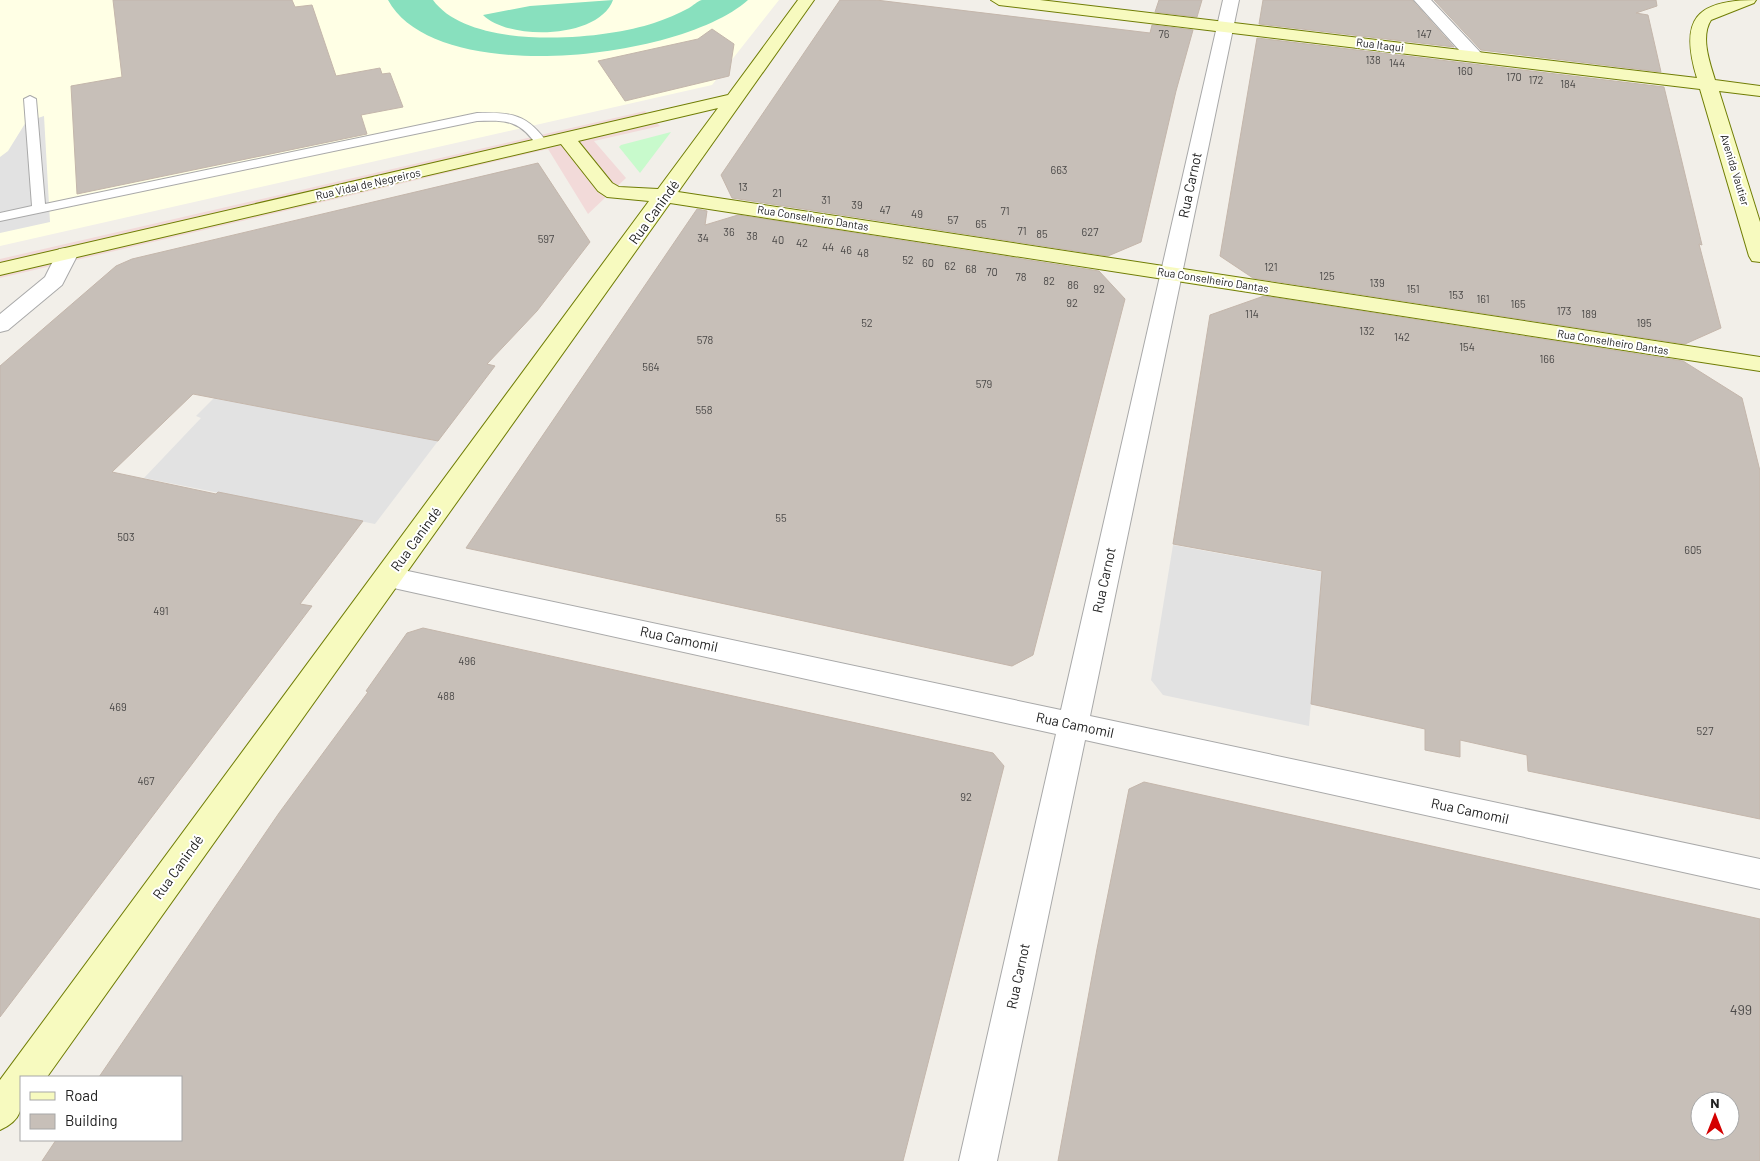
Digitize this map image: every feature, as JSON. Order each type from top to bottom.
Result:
[{"type":"street","name":"Rua Canindé","points":[[26,1076],[666,196],[806,0]]},
{"type":"street","name":"Rua Itaqui","points":[[999,0],[1760,91]]},
{"type":"street","name":"Rua Carnot","points":[[978,1161],[1230,0]]},
{"type":"street","points":[[1422,0],[1476,57]]},
{"type":"street","name":"Avenida Vautier","points":[[1748,0],[1708,15],[1699,22],[1697,35],[1700,60],[1760,256]]},
{"type":"street","name":"Rua Vidal de Negreiros","points":[[0,269],[737,98]]},
{"type":"street","name":"Rua Conselheiro Dantas","points":[[566,138],[605,187],[609,190],[629,195],[666,196],[1760,364]]},
{"type":"street","points":[[0,325],[54,280],[67,254]]},
{"type":"street","name":"Rua Camomil","points":[[389,577],[1760,874]]},
{"type":"street","points":[[0,1111],[20,1083]]},
{"type":"lane","points":[[30,99],[39,208]]},
{"type":"lane","points":[[0,217],[477,117],[512,117],[534,130],[542,144]]},
{"type":"shaded area","points":[[0,0],[779,0],[712,85],[0,246]]},
{"type":"shaded area","points":[[645,111],[660,126],[594,141],[626,178],[588,214],[548,149],[0,278],[0,259]]},
{"type":"shaded area","points":[[44,116],[50,222],[0,233],[0,157],[8,151],[26,122]]},
{"type":"shaded area","points":[[214,398],[438,441],[375,524],[144,478],[201,418],[196,416]]},
{"type":"shaded area","points":[[1173,545],[1322,572],[1309,726],[1163,695],[1151,680]]},
{"type":"green space","points":[[388,0],[433,0],[451,16],[476,28],[505,34],[537,37],[570,37],[602,34],[654,23],[685,10],[702,0],[748,0],[716,21],[671,37],[618,49],[562,56],[506,55],[455,46],[415,28]]},
{"type":"green space","points":[[613,0],[604,13],[590,22],[573,29],[552,32],[512,29],[495,23],[483,15],[530,6]]},
{"type":"green space","points":[[671,132],[640,173],[619,147],[621,145]]},
{"type":"building","points":[[113,0],[292,0],[295,7],[312,5],[336,76],[380,68],[382,74],[390,73],[403,107],[361,115],[367,134],[77,194],[71,86],[122,77]]},
{"type":"building","points":[[840,0],[876,0],[1150,33],[1152,25],[1193,30],[1176,91],[1141,242],[1108,256],[732,198],[721,175]]},
{"type":"building","points":[[1159,0],[1202,0],[1197,17],[1155,12]]},
{"type":"building","points":[[1263,0],[1412,0],[1454,47],[1259,24]]},
{"type":"building","points":[[1434,0],[1656,0],[1657,6],[1636,13],[1648,15],[1661,72],[1481,50]]},
{"type":"building","points":[[712,29],[734,44],[729,76],[625,101],[598,61],[698,39]]},
{"type":"building","points":[[1257,38],[1664,87],[1702,245],[1699,244],[1721,328],[1685,344],[1253,278],[1220,256]]},
{"type":"building","points":[[538,163],[590,242],[537,311],[487,364],[495,366],[438,441],[193,394],[112,472],[216,494],[218,492],[363,521],[300,604],[312,606],[0,1017],[0,366],[116,266],[132,259]]},
{"type":"building","points":[[697,209],[707,211],[705,225],[738,215],[1099,271],[1125,299],[1033,655],[1012,666],[466,548]]},
{"type":"building","points":[[1264,296],[1683,361],[1742,398],[1760,471],[1760,819],[1528,771],[1527,755],[1460,740],[1460,757],[1425,750],[1425,729],[1311,704],[1322,571],[1173,544],[1210,315]]},
{"type":"building","points":[[423,628],[993,753],[1004,766],[903,1161],[42,1161],[55,1141],[182,1141],[182,1076],[100,1076],[279,813],[368,692],[366,691],[407,633]]},
{"type":"building","points":[[1144,782],[1760,919],[1760,1161],[1058,1161],[1129,789]]}]
